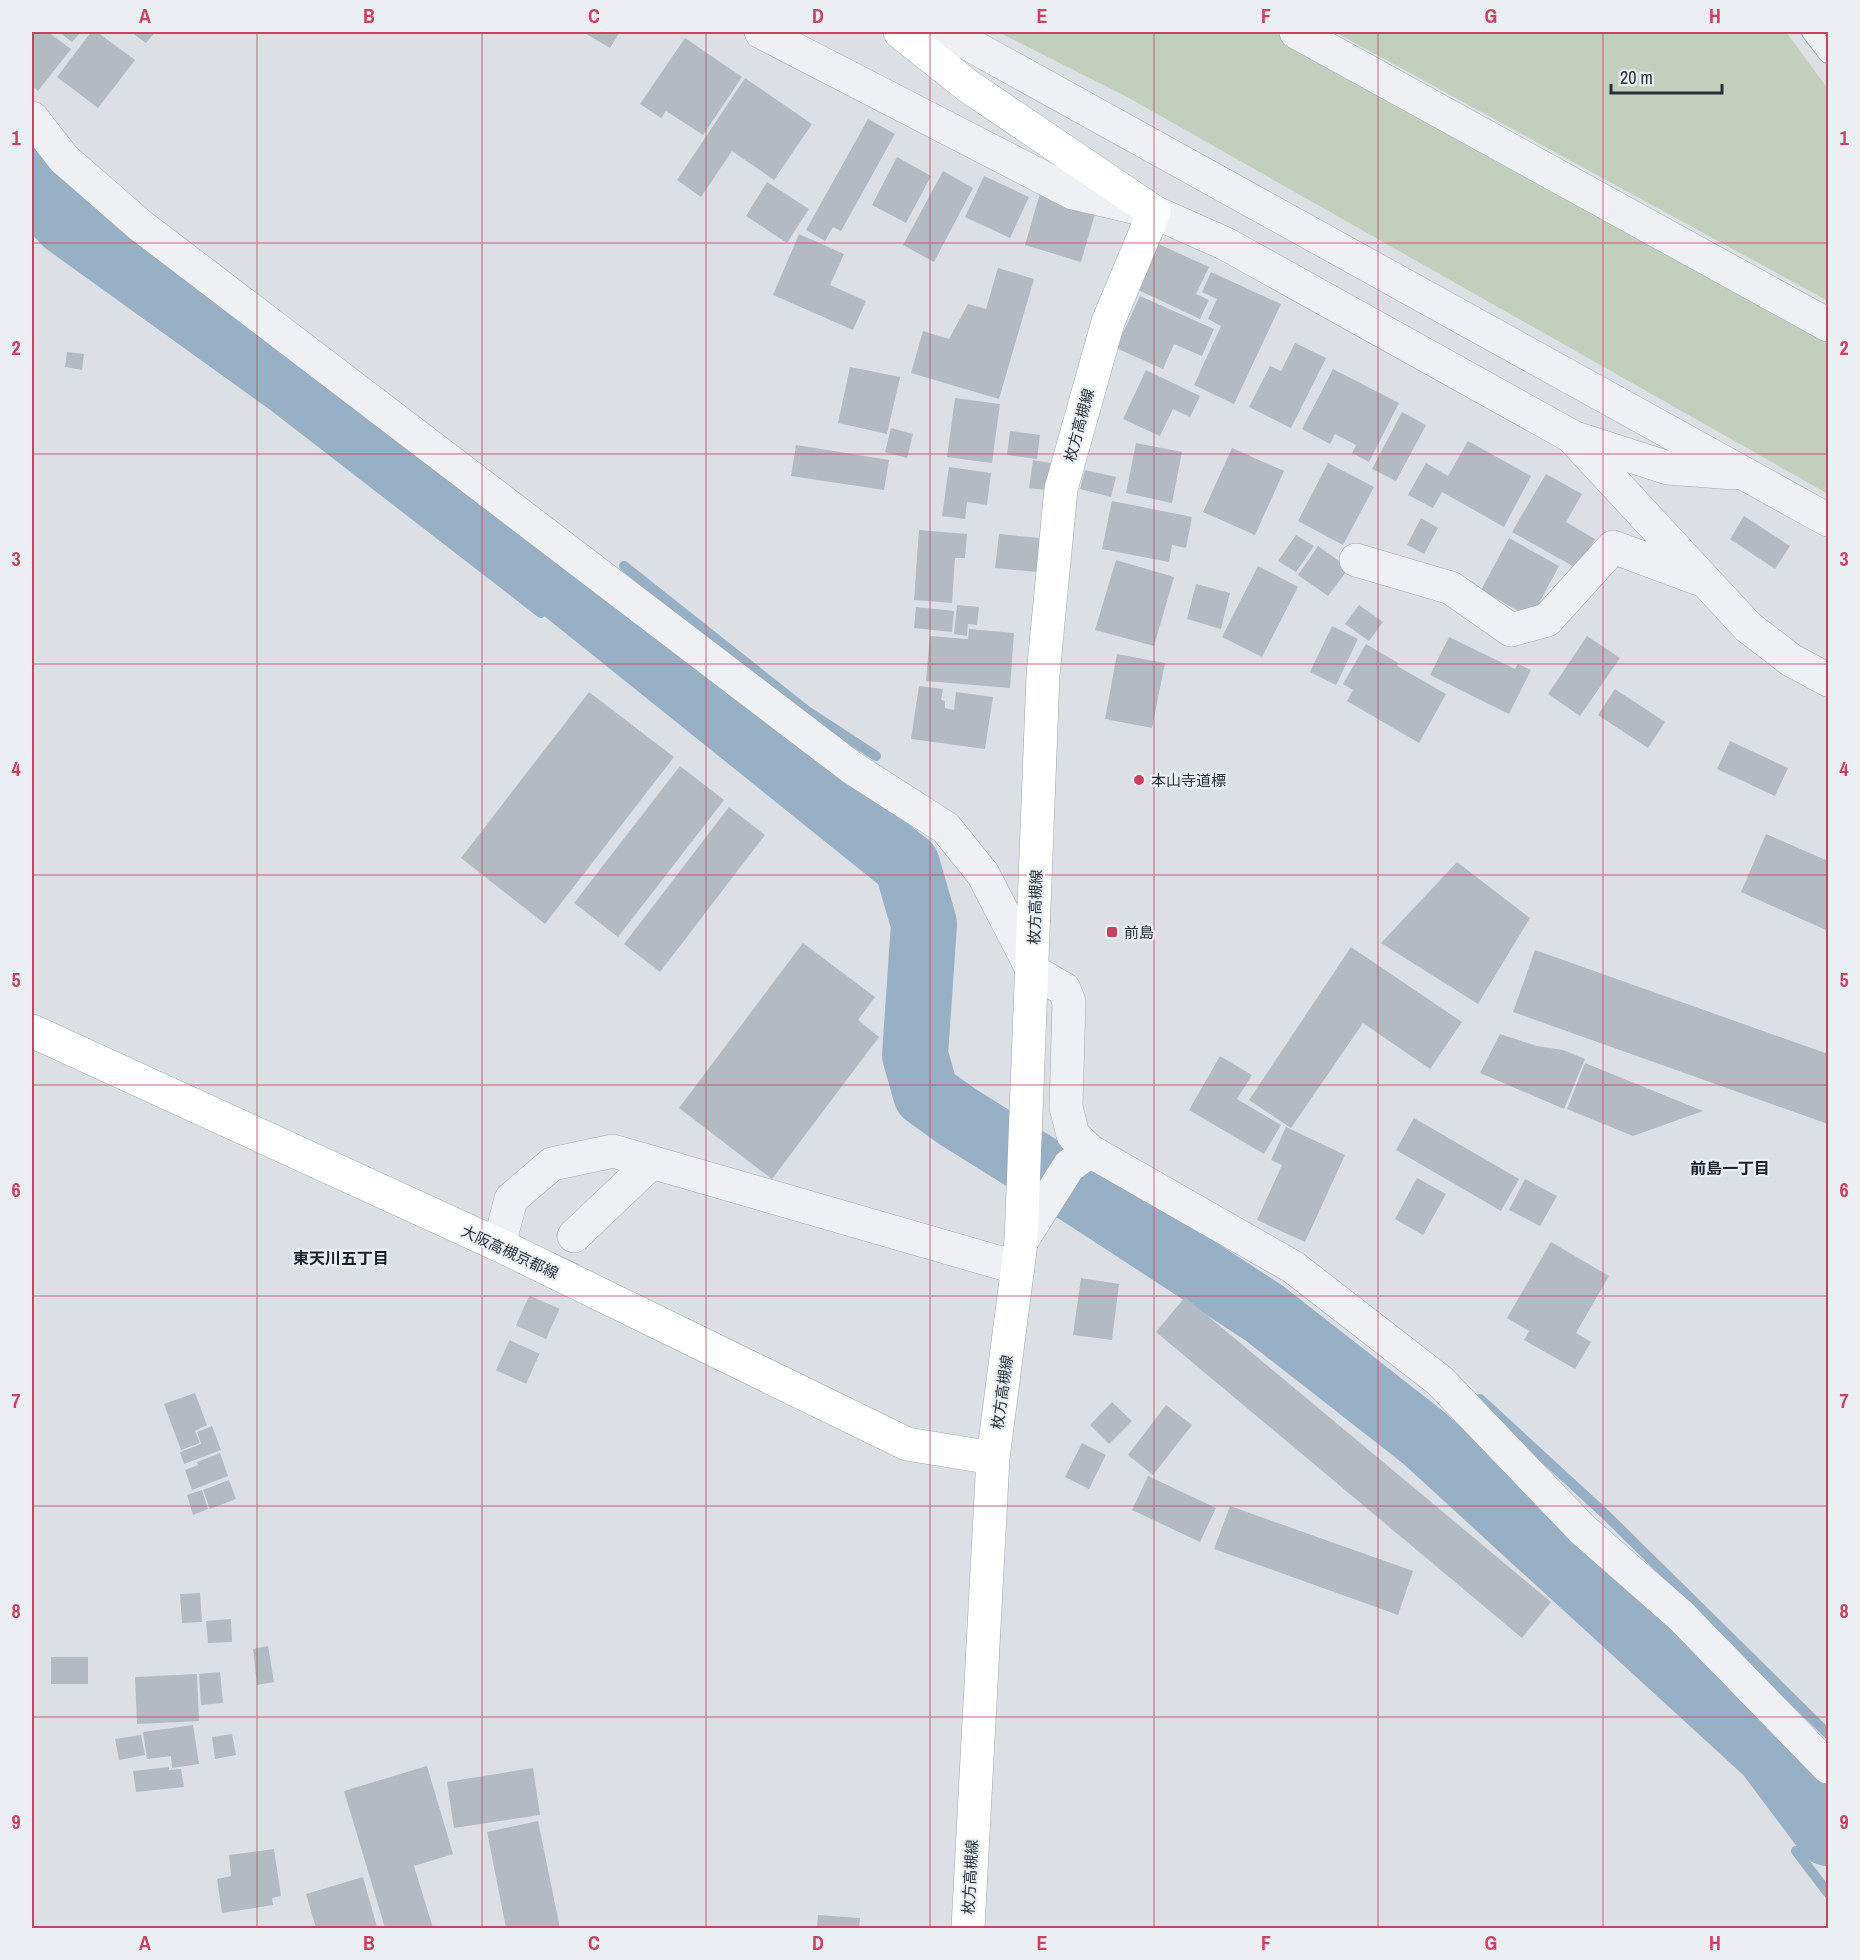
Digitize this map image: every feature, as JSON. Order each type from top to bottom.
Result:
[{"type":"main road","points":[[900,32],[968,86],[1154,212]]},
{"type":"main road","name":"枚方高槻線","points":[[968,1929],[993,1458],[1019,1255],[1033,971],[1043,675],[1061,489],[1108,321],[1154,212]]},
{"type":"main road","name":"大阪高槻京都線","points":[[32,1031],[499,1245],[907,1444],[993,1458]]},
{"type":"street","points":[[761,32],[1073,193],[1154,212],[1226,244],[1571,436],[1668,468],[1745,474]]},
{"type":"street","points":[[947,32],[1828,520]]},
{"type":"street","points":[[1296,32],[1828,325]]},
{"type":"street","points":[[32,118],[64,159],[141,226],[851,767],[946,828],[983,874],[1033,971],[1064,989],[1069,1002],[1066,1107],[1073,1135],[1090,1150],[1293,1267],[1440,1381],[1582,1529],[1681,1616],[1828,1767]]},
{"type":"street","points":[[1571,436],[1748,627],[1791,660],[1828,680]]},
{"type":"street","points":[[1356,560],[1451,588],[1511,630],[1546,620],[1612,547],[1707,582]]},
{"type":"street","points":[[499,1245],[511,1199],[552,1164],[613,1151],[1019,1255],[1069,1166],[1090,1150]]},
{"type":"street","points":[[574,1236],[652,1162]]},
{"type":"lane","points":[[1811,32],[1828,54]]},
{"type":"green space","points":[[998,32],[1275,32],[1828,339],[1828,494],[1127,97]]},
{"type":"green space","points":[[1335,32],[1786,32],[1828,89],[1828,301]]},
{"type":"building","points":[[32,32],[48,32],[71,49],[38,91],[32,86]]},
{"type":"building","points":[[59,32],[81,32],[72,42]]},
{"type":"building","points":[[91,32],[97,32],[135,60],[98,108],[57,77]]},
{"type":"building","points":[[131,32],[155,32],[146,43]]},
{"type":"building","points":[[583,32],[620,32],[610,48]]},
{"type":"building","points":[[685,38],[742,77],[703,135],[666,111],[661,118],[640,104]]},
{"type":"building","points":[[745,78],[812,124],[774,180],[732,151],[701,197],[677,180]]},
{"type":"building","points":[[868,119],[895,134],[841,231],[833,227],[825,241],[806,230]]},
{"type":"building","points":[[897,157],[931,176],[906,223],[872,205]]},
{"type":"building","points":[[943,171],[973,188],[934,262],[903,245]]},
{"type":"building","points":[[984,176],[1029,197],[1010,238],[965,217]]},
{"type":"building","points":[[767,182],[809,209],[787,243],[746,216]]},
{"type":"building","points":[[1041,190],[1097,207],[1081,262],[1025,245]]},
{"type":"building","points":[[799,234],[844,254],[830,285],[866,301],[853,330],[773,295]]},
{"type":"building","points":[[1154,242],[1209,267],[1196,294],[1209,300],[1200,319],[1134,288]]},
{"type":"building","points":[[998,268],[1034,279],[999,399],[911,373],[923,331],[949,339],[968,304],[986,309]]},
{"type":"building","points":[[1211,272],[1281,304],[1234,404],[1194,385],[1221,326],[1208,319],[1217,299],[1202,292]]},
{"type":"building","points":[[1140,296],[1214,329],[1202,356],[1174,344],[1163,369],[1116,348]]},
{"type":"building","points":[[1295,343],[1326,358],[1291,428],[1249,407],[1270,366],[1281,371]]},
{"type":"building","points":[[67,352],[84,354],[82,370],[65,367]]},
{"type":"building","points":[[850,367],[900,377],[887,434],[838,423]]},
{"type":"building","points":[[1333,369],[1399,403],[1369,462],[1352,453],[1356,445],[1335,434],[1330,444],[1302,429]]},
{"type":"building","points":[[1146,370],[1200,396],[1190,417],[1173,409],[1160,436],[1123,419]]},
{"type":"building","points":[[955,398],[1000,404],[992,463],[947,457]]},
{"type":"building","points":[[1402,412],[1426,425],[1396,481],[1372,469]]},
{"type":"building","points":[[891,428],[913,434],[907,458],[885,452]]},
{"type":"building","points":[[1010,431],[1040,435],[1037,459],[1007,455]]},
{"type":"building","points":[[1468,441],[1531,476],[1504,527],[1442,492],[1433,508],[1408,495],[1426,463],[1448,476]]},
{"type":"building","points":[[1136,443],[1182,452],[1172,503],[1126,493]]},
{"type":"building","points":[[796,445],[889,460],[884,490],[791,476]]},
{"type":"building","points":[[1232,448],[1284,471],[1255,535],[1203,512]]},
{"type":"building","points":[[1033,460],[1056,464],[1052,491],[1029,488]]},
{"type":"building","points":[[1328,463],[1374,487],[1343,545],[1298,521]]},
{"type":"building","points":[[949,467],[991,473],[987,505],[967,502],[965,519],[942,516]]},
{"type":"building","points":[[1085,470],[1116,477],[1111,497],[1080,489]]},
{"type":"building","points":[[1546,474],[1582,494],[1566,522],[1595,539],[1578,569],[1512,532]]},
{"type":"building","points":[[1112,501],[1192,517],[1186,548],[1172,545],[1169,562],[1102,549]]},
{"type":"building","points":[[1744,516],[1790,546],[1775,569],[1730,539]]},
{"type":"building","points":[[1421,518],[1438,528],[1424,554],[1407,545]]},
{"type":"building","points":[[919,530],[967,534],[965,558],[955,558],[952,603],[914,600]]},
{"type":"building","points":[[999,534],[1040,538],[1037,572],[995,568]]},
{"type":"building","points":[[1296,535],[1314,546],[1296,572],[1278,561]]},
{"type":"building","points":[[1509,538],[1559,566],[1531,618],[1481,590]]},
{"type":"building","points":[[1318,546],[1349,568],[1328,596],[1298,575]]},
{"type":"building","points":[[1116,560],[1174,577],[1154,646],[1095,630]]},
{"type":"building","points":[[1258,566],[1298,587],[1262,657],[1222,637]]},
{"type":"building","points":[[1196,584],[1230,593],[1221,629],[1187,619]]},
{"type":"building","points":[[957,605],[979,607],[977,625],[968,624],[967,636],[954,634]]},
{"type":"building","points":[[1359,605],[1383,622],[1369,641],[1345,624]]},
{"type":"building","points":[[916,607],[954,611],[952,632],[914,628]]},
{"type":"building","points":[[1332,626],[1358,639],[1336,685],[1310,672]]},
{"type":"building","points":[[969,629],[1014,633],[1010,688],[926,681],[930,636],[968,639]]},
{"type":"building","points":[[1587,636],[1620,658],[1580,716],[1548,694]]},
{"type":"building","points":[[1449,637],[1515,669],[1518,664],[1531,670],[1509,714],[1430,675]]},
{"type":"building","points":[[1366,644],[1398,663],[1397,666],[1446,694],[1419,743],[1347,701],[1353,690],[1343,684]]},
{"type":"building","points":[[1117,654],[1165,663],[1152,728],[1105,719]]},
{"type":"building","points":[[919,686],[943,689],[941,700],[945,701],[945,708],[954,710],[956,692],[993,697],[985,749],[911,739]]},
{"type":"building","points":[[1615,689],[1665,722],[1648,748],[1598,715]]},
{"type":"building","points":[[589,692],[674,757],[545,924],[461,858]]},
{"type":"building","points":[[1730,741],[1788,768],[1775,796],[1717,769]]},
{"type":"building","points":[[680,766],[724,800],[618,937],[574,903]]},
{"type":"building","points":[[729,807],[765,835],[660,972],[624,944]]},
{"type":"building","points":[[1766,834],[1828,861],[1828,931],[1741,892]]},
{"type":"building","points":[[1457,862],[1530,918],[1478,1004],[1381,943]]},
{"type":"building","points":[[803,943],[875,997],[858,1020],[879,1037],[772,1179],[679,1108]]},
{"type":"building","points":[[1351,947],[1462,1022],[1430,1069],[1363,1023],[1291,1128],[1249,1100]]},
{"type":"building","points":[[1535,950],[1828,1054],[1828,1124],[1513,1012]]},
{"type":"building","points":[[1500,1034],[1537,1046],[1563,1050],[1585,1059],[1564,1109],[1480,1073]]},
{"type":"building","points":[[1220,1056],[1252,1075],[1237,1099],[1281,1125],[1264,1154],[1189,1110]]},
{"type":"building","points":[[1585,1063],[1703,1111],[1633,1136],[1567,1109]]},
{"type":"building","points":[[1414,1118],[1519,1179],[1501,1211],[1396,1150]]},
{"type":"building","points":[[1286,1127],[1345,1155],[1305,1242],[1257,1220],[1282,1165],[1271,1160]]},
{"type":"building","points":[[1417,1178],[1446,1194],[1423,1235],[1395,1219]]},
{"type":"building","points":[[1525,1179],[1557,1196],[1540,1226],[1509,1210]]},
{"type":"building","points":[[1551,1242],[1609,1276],[1576,1333],[1591,1342],[1575,1369],[1524,1340],[1529,1331],[1507,1318]]},
{"type":"building","points":[[1081,1278],[1119,1284],[1112,1340],[1073,1335]]},
{"type":"building","points":[[1185,1297],[1551,1602],[1522,1638],[1156,1332]]},
{"type":"building","points":[[195,1393],[207,1425],[195,1431],[200,1443],[181,1450],[164,1404]]},
{"type":"building","points":[[1112,1402],[1132,1421],[1109,1444],[1090,1425]]},
{"type":"building","points":[[1166,1405],[1192,1425],[1153,1475],[1128,1455]]},
{"type":"building","points":[[212,1426],[221,1450],[184,1464],[180,1452],[201,1444],[197,1432]]},
{"type":"building","points":[[1082,1443],[1106,1455],[1089,1489],[1065,1477]]},
{"type":"building","points":[[220,1453],[228,1476],[192,1490],[185,1470],[198,1465],[197,1462]]},
{"type":"building","points":[[1148,1476],[1216,1508],[1200,1542],[1132,1510]]},
{"type":"building","points":[[229,1480],[236,1499],[210,1509],[203,1490]]},
{"type":"building","points":[[202,1490],[208,1509],[193,1515],[187,1495]]},
{"type":"building","points":[[1230,1506],[1413,1571],[1398,1615],[1214,1549]]},
{"type":"building","points":[[200,1593],[202,1622],[182,1623],[180,1594]]},
{"type":"building","points":[[231,1619],[232,1642],[208,1643],[206,1621]]},
{"type":"building","points":[[268,1646],[274,1682],[257,1685],[253,1649]]},
{"type":"building","points":[[51,1657],[88,1657],[88,1684],[51,1684]]},
{"type":"building","points":[[220,1672],[223,1703],[201,1705],[199,1674]]},
{"type":"building","points":[[197,1674],[199,1721],[137,1724],[135,1677]]},
{"type":"building","points":[[193,1725],[199,1764],[172,1768],[171,1756],[147,1759],[143,1732]]},
{"type":"building","points":[[232,1734],[236,1755],[215,1759],[212,1737]]},
{"type":"building","points":[[141,1735],[145,1755],[119,1760],[115,1739]]},
{"type":"building","points":[[427,1766],[453,1854],[414,1866],[433,1928],[385,1928],[344,1791]]},
{"type":"building","points":[[169,1767],[169,1770],[181,1769],[184,1787],[136,1792],[133,1771]]},
{"type":"building","points":[[533,1768],[540,1815],[454,1828],[447,1782]]},
{"type":"building","points":[[538,1821],[560,1928],[506,1928],[487,1832]]},
{"type":"building","points":[[274,1849],[281,1896],[272,1898],[273,1905],[222,1913],[217,1879],[231,1876],[229,1855]]},
{"type":"building","points":[[363,1877],[377,1927],[316,1928],[306,1894]]},
{"type":"building","points":[[818,1915],[860,1918],[859,1928],[817,1928]]},
{"type":"waterway","points":[[32,181],[70,219],[166,287],[496,535],[907,865],[924,924],[915,1055],[926,1094],[958,1117],[1264,1313],[1424,1438],[1768,1753],[1828,1833]]},
{"type":"waterway","points":[[32,227],[48,244],[276,408],[541,613]]},
{"type":"waterway","points":[[624,566],[807,711],[876,756]]},
{"type":"waterway","points":[[1480,1399],[1605,1514],[1828,1734]]},
{"type":"waterway","points":[[1796,1851],[1828,1893]]},
{"type":"tunnel","points":[[511,1377],[574,1236]]},
{"type":"place","name":"本山寺道標","points":[[1139,780]]},
{"type":"place","name":"前島","points":[[1112,932]]},
{"type":"district","name":"前島一丁目","points":[[1730,1168]]},
{"type":"district","name":"東天川五丁目","points":[[341,1258]]}]
